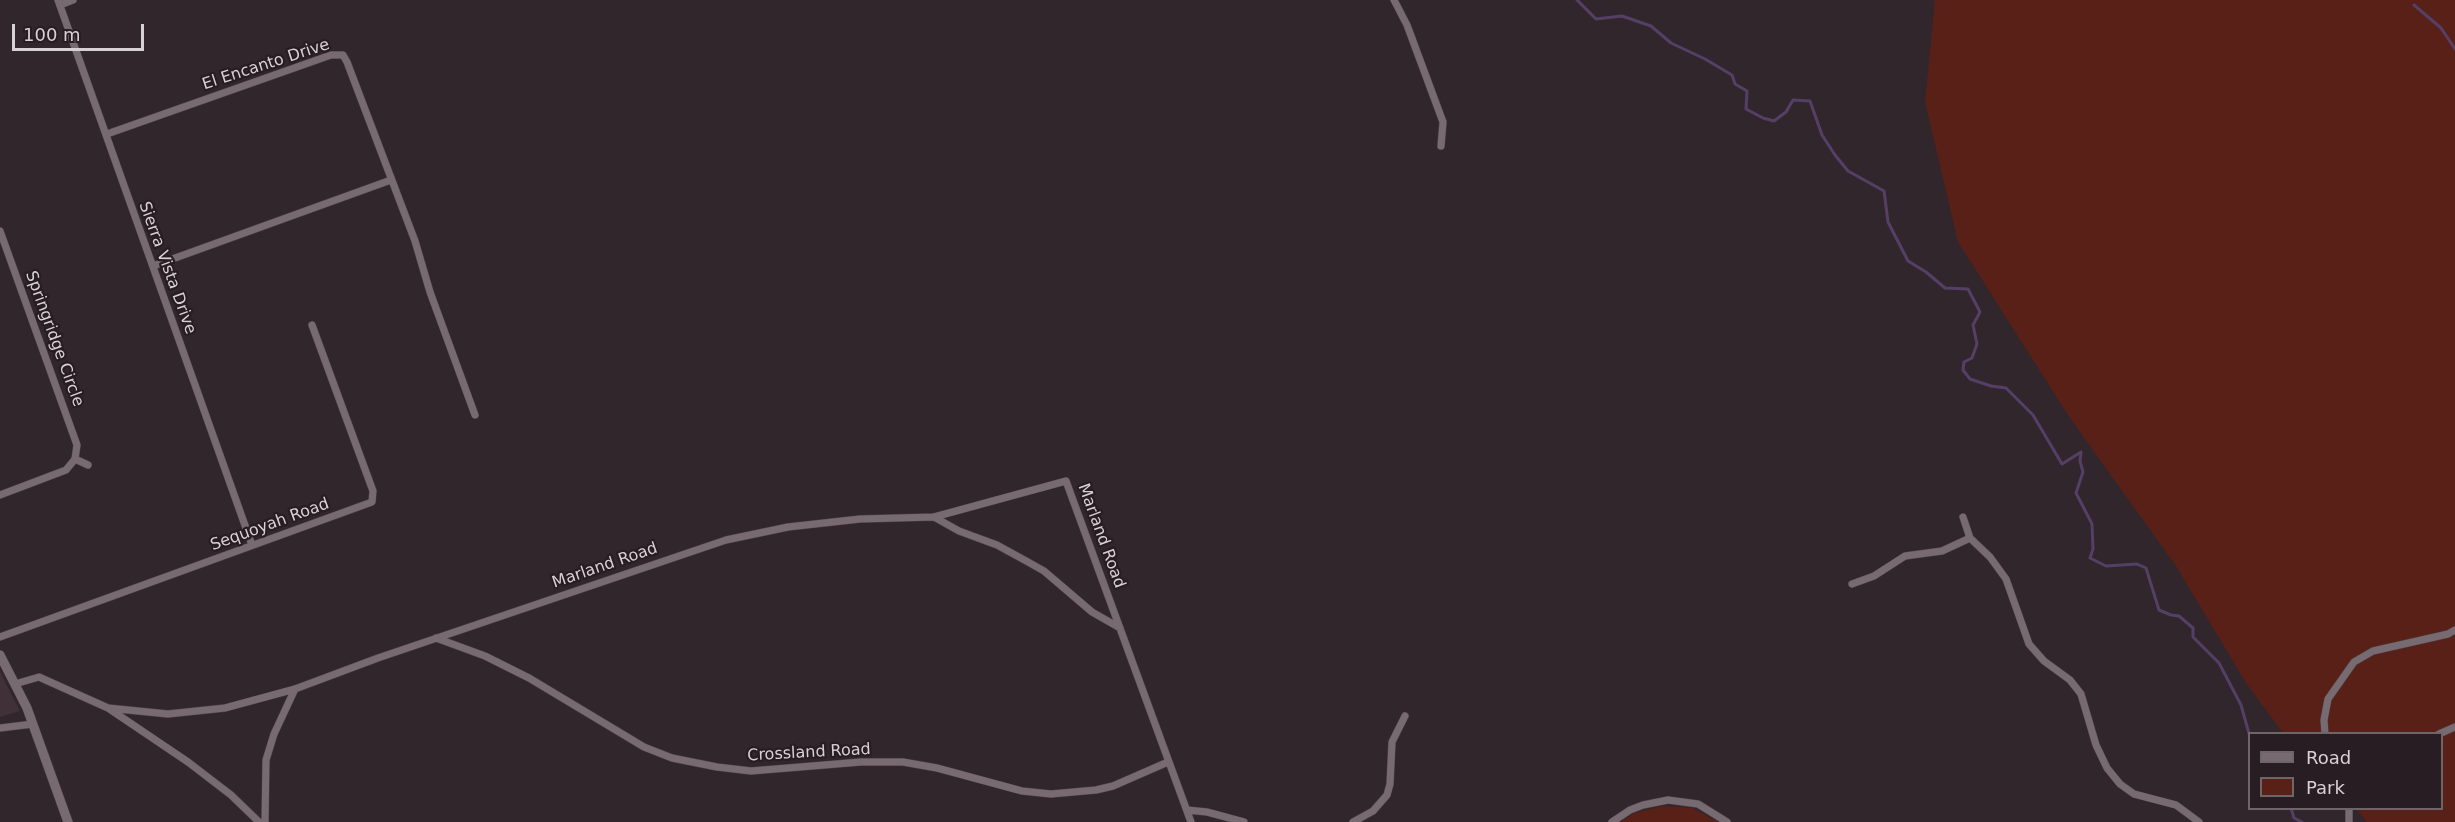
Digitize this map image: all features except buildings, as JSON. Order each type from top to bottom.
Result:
[{"type":"street","points":[[59,2],[73,0]]},
{"type":"street","points":[[1394,0],[1407,25],[1443,122],[1441,146]]},
{"type":"street","name":"Sierra Vista Drive","points":[[59,2],[127,199],[252,545]]},
{"type":"street","name":"El Encanto Drive","points":[[106,134],[337,54],[343,56],[391,180],[475,415]]},
{"type":"street","points":[[153,266],[391,180]]},
{"type":"street","name":"Springridge Circle","points":[[0,231],[77,445],[75,459]]},
{"type":"street","name":"Sequoyah Road","points":[[0,637],[368,505],[374,497],[312,325]]},
{"type":"street","points":[[0,495],[59,474],[66,470],[75,459],[88,465]]},
{"type":"street","name":"Marland Road","points":[[108,708],[168,714],[225,708],[295,689],[436,638],[726,540],[788,527],[860,519],[934,517],[1066,481],[1191,822]]},
{"type":"street","points":[[934,517],[958,531],[997,545],[1036,566],[1092,612],[1120,628]]},
{"type":"street","points":[[1962,517],[1970,538],[2002,570],[2030,644],[2036,653],[2070,680],[2081,694],[2096,745],[2107,768],[2120,784],[2134,794],[2176,806],[2199,822]]},
{"type":"street","points":[[1852,584],[1874,576],[1905,556],[1942,551],[1970,538]]},
{"type":"street","points":[[2325,732],[2324,720],[2328,699],[2354,662],[2373,651],[2453,633]]},
{"type":"street","name":"Crossland Road","points":[[436,638],[492,659],[529,678],[644,747],[672,758],[717,767],[751,771],[861,762],[903,762],[937,768],[1022,791],[1051,794],[1113,786],[1168,762]]},
{"type":"street","points":[[0,655],[33,724],[68,822]]},
{"type":"street","points":[[15,684],[39,677],[108,708],[197,769],[231,795],[259,822]]},
{"type":"street","points":[[265,822],[266,760],[274,734],[295,689]]},
{"type":"street","points":[[1353,822],[1373,811],[1387,795],[1390,784],[1392,741],[1405,716]]},
{"type":"street","points":[[0,728],[33,724]]},
{"type":"street","points":[[1612,822],[1630,810],[1668,800],[1698,804],[1727,822]]},
{"type":"street","points":[[1187,810],[1207,812],[1244,822]]},
{"type":"shaded area","points":[[0,672],[20,711],[0,717]]},
{"type":"green space","points":[[1935,0],[2455,0],[2455,822],[2367,822],[2357,810],[2443,810],[2443,732],[2282,732],[2246,683],[2176,566],[2068,415],[1958,242],[1925,102]]},
{"type":"green space","points":[[1664,806],[1692,808],[1719,822],[1620,822],[1634,813]]},
{"type":"waterway","points":[[1577,0],[1596,19],[1622,16],[1651,26],[1671,43],[1732,75],[1735,84],[1747,91],[1746,109],[1763,118],[1774,121],[1786,112],[1793,100],[1810,101],[1822,135],[1848,171],[1884,191],[1888,222],[1908,261],[1945,288],[1968,289],[1980,312],[1973,325],[1977,344],[1972,358],[1964,362],[1963,370],[1970,379],[2006,388],[2033,415],[2062,464],[2081,452],[2080,461],[2083,472],[2076,493],[2092,524],[2093,549],[2090,558],[2106,566],[2137,564],[2146,568],[2159,610],[2179,616],[2193,628],[2193,637],[2219,663],[2241,705],[2249,732]]},
{"type":"waterway","points":[[2414,5],[2441,28],[2455,49]]},
{"type":"waterway","points":[[2292,810],[2294,818],[2302,822]]}]
